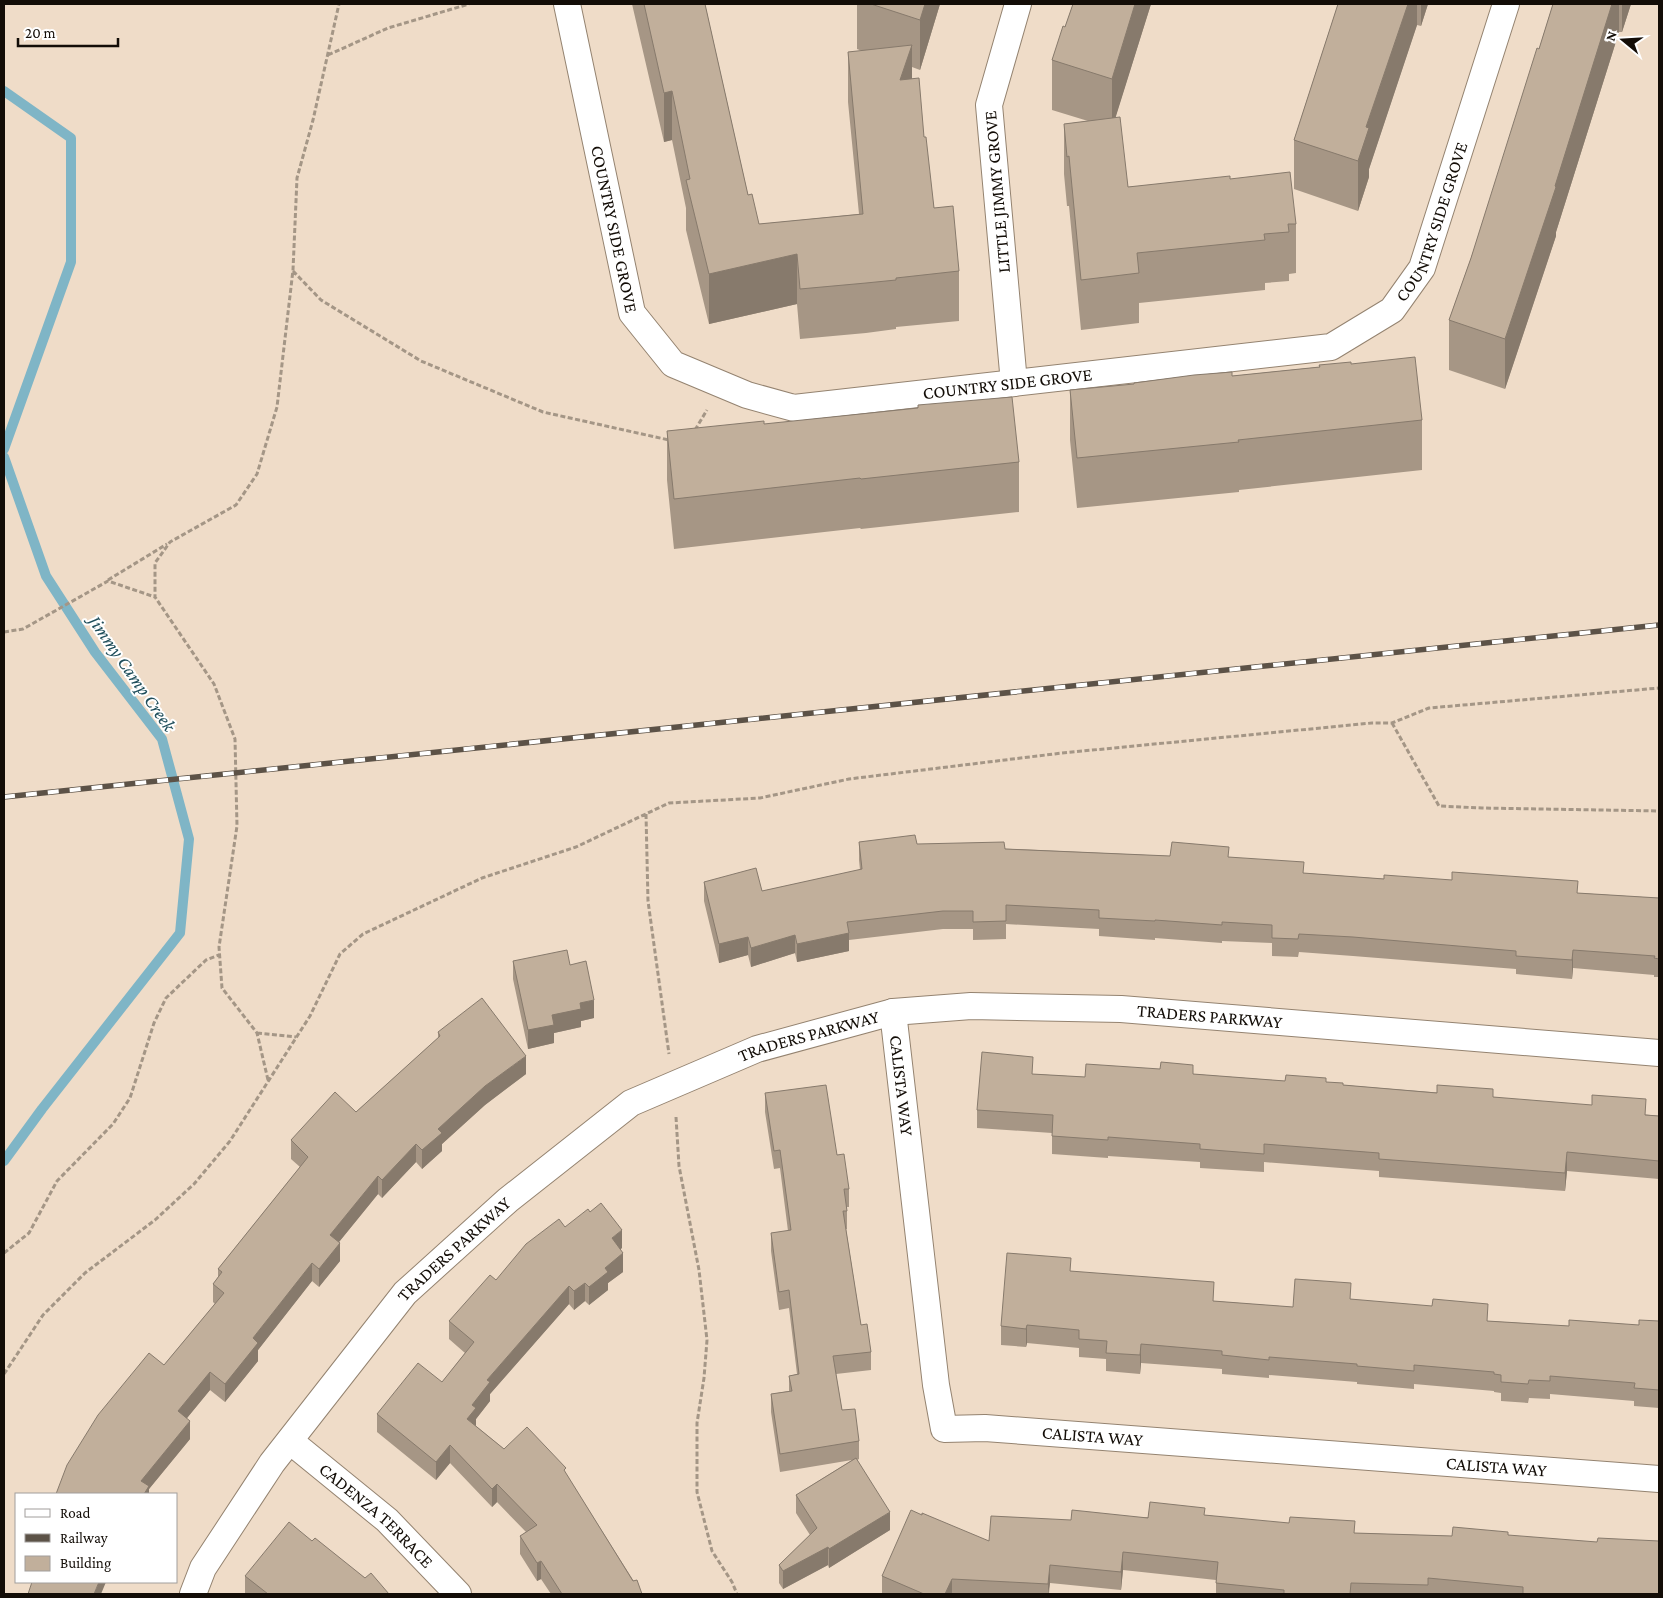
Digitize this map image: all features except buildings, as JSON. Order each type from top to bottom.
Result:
[{"type":"street","name":"COUNTRY SIDE GROVE","points":[[567,4],[632,313],[673,364],[747,396],[794,408],[1331,348],[1392,310],[1422,268],[1506,4]]},
{"type":"street","name":"LITTLE JIMMY GROVE","points":[[1014,383],[989,105],[1018,4]]},
{"type":"street","name":"TRADERS PARKWAY","points":[[193,1594],[203,1568],[272,1463],[405,1293],[508,1200],[631,1103],[757,1048],[892,1012],[972,1006],[1121,1009],[1659,1053]]},
{"type":"street","name":"CALISTA WAY","points":[[892,1012],[936,1385],[944,1429],[985,1428],[1659,1479]]},
{"type":"street","name":"CADENZA TERRACE","points":[[290,1441],[387,1520],[458,1594]]},
{"type":"path","points":[[4,632],[23,629],[236,505],[257,474],[277,407],[293,270],[297,178],[339,4]]},
{"type":"path","points":[[327,55],[388,28],[470,4]]},
{"type":"path","points":[[293,270],[321,300],[421,360],[543,412],[670,440]]},
{"type":"path","points":[[694,431],[722,384]]},
{"type":"path","points":[[170,542],[155,563],[155,597],[214,684],[235,739],[238,826],[219,947],[222,988],[257,1033],[268,1080]]},
{"type":"path","points":[[108,580],[155,597]]},
{"type":"path","points":[[4,1374],[43,1315],[85,1273],[155,1220],[194,1184],[230,1141],[310,1016],[340,954],[363,934],[482,878],[576,847],[669,803],[760,798],[849,779],[1062,753],[1372,723],[1392,723],[1429,708],[1659,688]]},
{"type":"path","points":[[1392,723],[1439,806],[1659,810]]},
{"type":"path","points":[[646,814],[648,901],[674,1085],[679,1166],[699,1270],[707,1340],[704,1378],[697,1422],[697,1492],[712,1551],[732,1582],[737,1594]]},
{"type":"path","points":[[4,1253],[29,1233],[57,1181],[113,1124],[130,1098],[154,1023],[166,998],[206,960],[219,955]]},
{"type":"path","points":[[257,1033],[296,1038]]},
{"type":"waterway","name":"Jimmy Camp Creek","points":[[4,91],[71,138],[71,262],[4,449]]},
{"type":"waterway","name":"Jimmy Camp Creek","points":[[4,457],[46,576],[95,652],[162,739],[189,839],[180,933],[42,1109],[4,1161]]},
{"type":"railway","points":[[4,797],[1659,625]]}]
